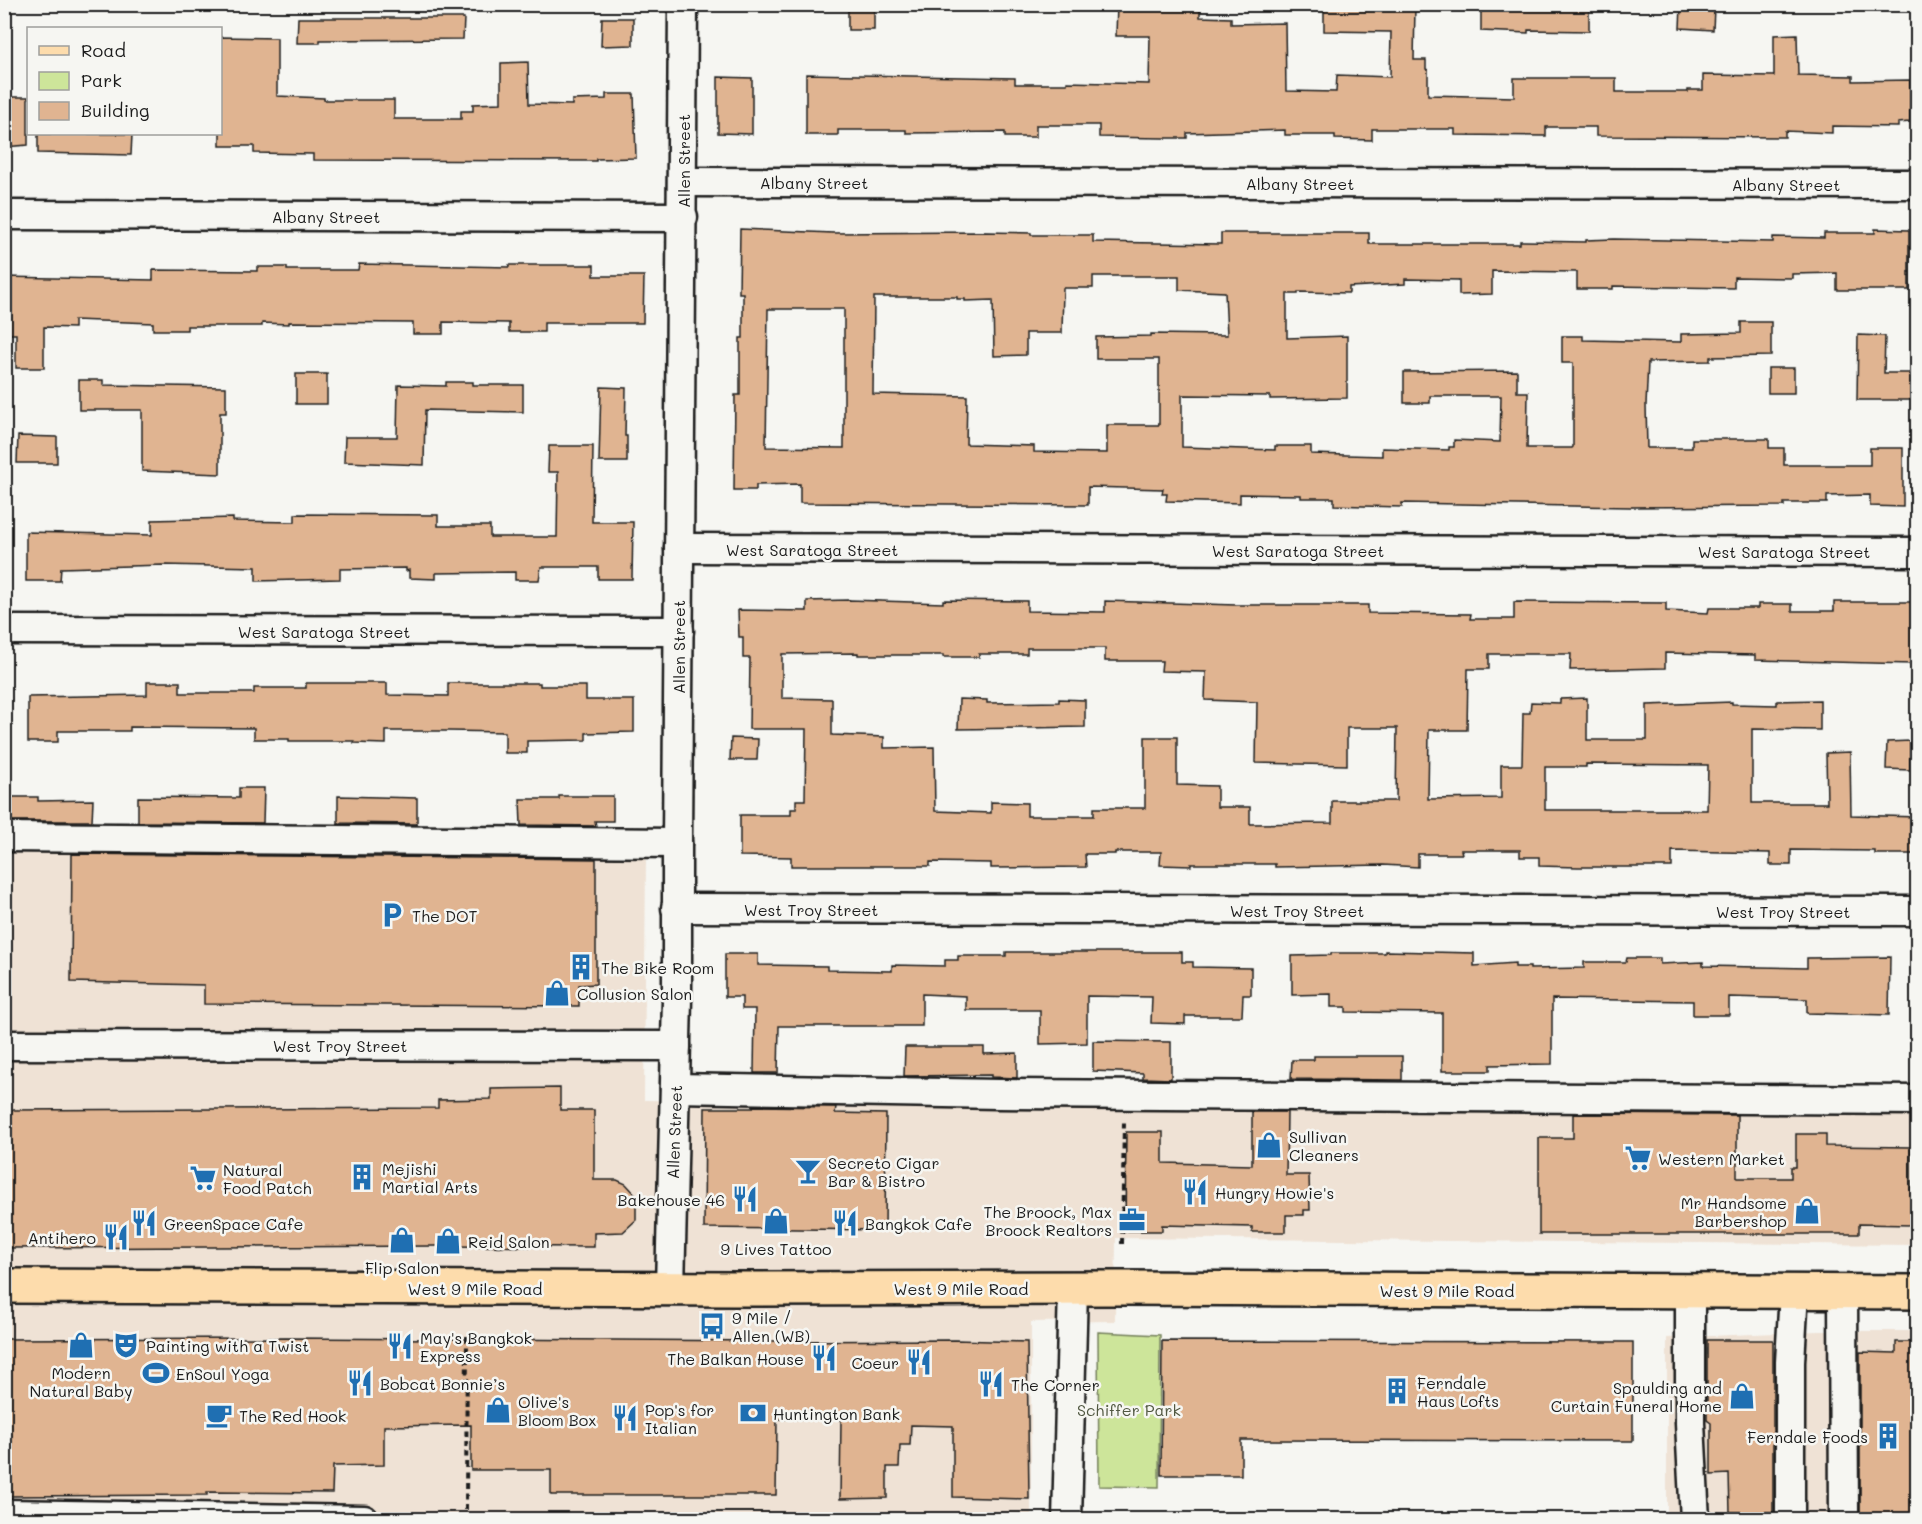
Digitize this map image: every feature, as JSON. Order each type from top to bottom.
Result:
[{"type":"main road","name":"West 9 Mile Road","points":[[4,1286],[1917,1292]]},
{"type":"street","name":"Allen Street","points":[[670,1288],[676,1046],[683,4]]},
{"type":"street","name":"Albany Street","points":[[683,182],[1917,184]]},
{"type":"street","name":"Albany Street","points":[[4,215],[683,217]]},
{"type":"street","name":"West Saratoga Street","points":[[679,548],[1917,552]]},
{"type":"street","name":"West Saratoga Street","points":[[4,630],[679,632]]},
{"type":"street","points":[[4,837],[676,843]]},
{"type":"street","name":"West Troy Street","points":[[676,908],[1917,911]]},
{"type":"street","name":"West Troy Street","points":[[4,1045],[676,1046]]},
{"type":"street","points":[[675,1088],[966,1094],[1917,1100]]},
{"type":"street","points":[[1067,1520],[1073,1288]]},
{"type":"street","points":[[1690,1290],[1690,1424],[1695,1520]]},
{"type":"street","points":[[1790,1520],[1790,1362],[1794,1291]]},
{"type":"street","points":[[1843,1292],[1844,1520]]},
{"type":"street","points":[[17,1517],[363,1520]]},
{"type":"path","points":[[1122,1244],[1124,1120]]},
{"type":"path","points":[[466,1510],[467,1334]]},
{"type":"shaded area","points":[[5,851],[646,855],[644,1100],[1117,1108],[1917,1110],[1917,1245],[1116,1238],[1115,1321],[1031,1322],[1031,1519],[5,1520]]},
{"type":"shaded area","points":[[1818,1331],[1917,1331],[1917,1519],[1667,1520],[1667,1338]]},
{"type":"green space","name":"Schiffer Park","points":[[1098,1332],[1160,1335],[1159,1487],[1099,1486]]},
{"type":"building","points":[[848,4],[874,4],[874,30],[848,30]]},
{"type":"building","points":[[1117,4],[1200,4],[1200,17],[1231,18],[1231,24],[1285,23],[1286,91],[1336,92],[1337,75],[1390,77],[1391,32],[1324,31],[1324,5],[1415,6],[1414,60],[1426,60],[1428,95],[1514,97],[1514,78],[1616,78],[1616,92],[1703,90],[1703,75],[1774,76],[1774,35],[1797,34],[1798,75],[1853,76],[1853,81],[1910,80],[1910,122],[1898,123],[1898,127],[1832,126],[1832,133],[1785,131],[1785,137],[1596,136],[1596,127],[1546,127],[1546,136],[1455,135],[1455,129],[1372,129],[1372,140],[1335,139],[1335,135],[1285,135],[1285,130],[1187,133],[1187,138],[1099,137],[1099,125],[1036,125],[1036,137],[1005,137],[1005,132],[906,133],[906,130],[838,130],[838,135],[806,135],[806,74],[1015,78],[1015,84],[1067,84],[1067,82],[1149,84],[1150,36],[1116,36]]},
{"type":"building","points":[[1681,6],[1714,8],[1713,30],[1680,28]]},
{"type":"building","points":[[1502,7],[1589,8],[1589,31],[1528,30],[1528,33],[1481,31],[1481,9],[1502,9]]},
{"type":"building","points":[[298,18],[464,18],[463,39],[320,40],[320,43],[297,43]]},
{"type":"building","points":[[602,18],[633,18],[633,45],[601,46]]},
{"type":"building","points":[[222,37],[277,38],[277,96],[324,98],[324,100],[394,100],[394,119],[461,119],[461,111],[473,111],[473,104],[501,103],[501,63],[528,62],[529,104],[572,105],[572,100],[606,99],[606,94],[634,94],[636,158],[596,159],[596,161],[313,160],[313,154],[254,153],[254,146],[220,146]]},
{"type":"building","points":[[718,77],[752,78],[752,134],[718,133]]},
{"type":"building","points":[[4,97],[27,97],[28,145],[4,147]]},
{"type":"building","points":[[38,135],[132,135],[131,155],[38,153]]},
{"type":"building","points":[[740,229],[833,233],[1031,233],[1031,235],[1093,235],[1093,242],[1221,244],[1221,233],[1369,233],[1369,244],[1520,244],[1520,241],[1586,242],[1586,240],[1614,239],[1773,242],[1773,237],[1824,238],[1824,233],[1875,233],[1875,229],[1909,230],[1909,290],[1837,290],[1837,273],[1792,274],[1792,278],[1734,277],[1734,288],[1613,286],[1613,289],[1577,289],[1577,272],[1492,271],[1492,294],[1459,295],[1459,280],[1405,279],[1405,284],[1349,287],[1349,293],[1298,292],[1298,294],[1287,294],[1287,338],[1347,336],[1347,398],[1270,399],[1270,396],[1182,395],[1182,447],[1275,450],[1275,446],[1311,446],[1311,454],[1382,456],[1382,448],[1449,450],[1449,447],[1454,447],[1454,440],[1500,442],[1501,396],[1430,396],[1430,403],[1404,403],[1404,372],[1517,371],[1517,392],[1528,392],[1527,448],[1572,448],[1573,363],[1562,363],[1562,336],[1583,336],[1583,340],[1681,342],[1681,334],[1741,333],[1741,322],[1771,322],[1771,356],[1710,357],[1710,361],[1648,362],[1647,448],[1692,448],[1692,439],[1769,439],[1769,448],[1784,448],[1784,465],[1870,465],[1870,448],[1903,448],[1903,507],[1870,506],[1870,495],[1827,496],[1827,503],[1784,503],[1784,506],[1630,507],[1402,503],[1402,507],[1334,505],[1334,498],[1301,498],[1301,495],[1240,494],[1240,503],[1166,501],[1167,494],[1162,494],[1163,489],[1088,487],[1088,505],[800,503],[800,484],[756,485],[756,490],[734,490],[735,395],[740,395],[740,338],[743,338],[743,293],[739,293]],"holes":[[[1093,276],[1179,276],[1179,290],[1225,292],[1227,335],[1151,334],[1151,336],[1096,337],[1096,359],[1159,359],[1159,425],[1107,425],[1107,453],[1034,452],[1034,446],[966,444],[967,396],[873,394],[874,297],[957,297],[965,301],[993,300],[994,356],[1026,355],[1026,333],[1062,333],[1063,288],[1093,288]],[[768,309],[844,309],[844,448],[766,447]]]},
{"type":"building","points":[[359,264],[509,267],[509,265],[594,265],[594,276],[644,276],[643,323],[544,323],[544,332],[509,332],[509,323],[443,322],[443,334],[413,334],[413,323],[289,322],[289,324],[262,323],[262,326],[187,326],[187,330],[153,330],[153,323],[74,320],[74,328],[44,327],[44,368],[16,368],[16,334],[4,334],[4,277],[153,280],[153,270],[257,271],[257,267],[287,267],[287,270],[358,270]]},
{"type":"building","points":[[1858,335],[1885,336],[1884,373],[1914,373],[1915,400],[1857,400]]},
{"type":"building","points":[[1768,368],[1794,368],[1794,393],[1768,393]]},
{"type":"building","points":[[296,374],[327,374],[327,404],[296,404]]},
{"type":"building","points":[[79,380],[103,380],[103,385],[226,387],[226,413],[220,413],[220,474],[142,471],[142,410],[79,410]]},
{"type":"building","points":[[446,382],[473,382],[473,385],[523,385],[523,412],[425,410],[424,465],[344,462],[345,437],[397,437],[398,385],[446,386]]},
{"type":"building","points":[[601,387],[626,388],[627,462],[599,462]]},
{"type":"building","points":[[18,436],[57,437],[57,463],[17,463]]},
{"type":"building","points":[[549,446],[593,446],[592,522],[633,522],[632,579],[598,579],[598,567],[541,567],[539,580],[515,580],[515,572],[436,573],[436,579],[409,578],[409,570],[406,571],[406,568],[340,569],[340,579],[256,581],[256,567],[164,565],[61,568],[60,581],[26,581],[26,532],[152,535],[152,520],[233,518],[233,521],[295,522],[295,514],[438,515],[438,526],[490,526],[490,537],[557,537],[558,472],[548,472]]},
{"type":"building","points":[[943,600],[1027,601],[1027,611],[1105,612],[1105,601],[1236,605],[1368,605],[1368,613],[1471,614],[1470,619],[1514,619],[1514,602],[1666,603],[1666,611],[1708,613],[1709,608],[1758,608],[1758,604],[1792,604],[1792,611],[1834,611],[1834,602],[1912,602],[1912,664],[1755,660],[1755,655],[1665,653],[1665,668],[1570,670],[1571,654],[1489,654],[1489,669],[1468,669],[1467,730],[1429,730],[1428,799],[1501,798],[1501,765],[1522,765],[1523,713],[1530,713],[1531,702],[1560,703],[1560,699],[1587,698],[1587,740],[1647,740],[1647,705],[1732,702],[1732,704],[1777,705],[1777,701],[1820,700],[1820,730],[1752,729],[1752,803],[1827,803],[1826,753],[1850,752],[1851,815],[1917,817],[1917,854],[1791,850],[1791,865],[1770,865],[1770,853],[1672,851],[1672,867],[1539,866],[1539,857],[1520,857],[1520,850],[1461,850],[1462,854],[1418,854],[1418,867],[1383,865],[1275,867],[1275,864],[1160,865],[1161,852],[1085,854],[1086,867],[991,868],[991,863],[930,862],[930,866],[791,866],[791,857],[740,856],[740,815],[791,815],[791,809],[796,809],[796,800],[805,800],[806,729],[749,729],[750,658],[743,658],[743,637],[739,637],[738,610],[807,611],[807,601],[943,603]],"holes":[[[1027,648],[1105,648],[1105,661],[1162,661],[1161,671],[1206,672],[1205,700],[1257,702],[1256,763],[1347,765],[1347,728],[1397,728],[1396,801],[1332,801],[1332,823],[1250,824],[1250,807],[1217,807],[1217,786],[1177,785],[1177,737],[1145,737],[1145,808],[1094,808],[1094,816],[1027,816],[1027,803],[991,802],[991,813],[935,811],[934,747],[884,748],[884,737],[832,735],[832,699],[782,698],[782,654],[858,653],[858,655],[979,657],[979,654],[1027,654]],[[1586,764],[1708,765],[1707,810],[1545,810],[1545,767],[1586,767]]]},
{"type":"building","points":[[147,682],[180,682],[180,693],[254,693],[254,688],[306,688],[306,683],[387,683],[387,695],[448,696],[448,683],[540,683],[540,686],[586,686],[586,700],[634,700],[634,732],[586,733],[586,740],[527,741],[527,753],[505,753],[505,732],[386,731],[386,744],[254,739],[254,728],[130,727],[130,731],[58,731],[58,742],[28,742],[28,697],[147,695]]},
{"type":"building","points":[[959,699],[987,700],[987,703],[1085,700],[1085,727],[958,729]]},
{"type":"building","points":[[731,738],[758,739],[757,760],[730,760]]},
{"type":"building","points":[[1910,741],[1910,770],[1886,769],[1887,742]]},
{"type":"building","points":[[239,788],[264,788],[263,823],[138,822],[138,797],[239,798]]},
{"type":"building","points":[[338,796],[417,798],[417,824],[338,823]]},
{"type":"building","points":[[559,796],[613,796],[613,821],[595,821],[596,826],[521,825],[520,799],[559,799]]},
{"type":"building","points":[[11,797],[38,797],[38,801],[93,800],[92,821],[11,821]]},
{"type":"building","name":"The DOT","points":[[72,854],[596,859],[596,984],[579,985],[579,1006],[204,1004],[204,985],[71,982]]},
{"type":"building","points":[[1385,951],[1474,953],[1474,966],[1515,963],[1515,967],[1530,967],[1530,969],[1584,968],[1584,962],[1626,962],[1627,958],[1660,958],[1660,964],[1703,962],[1703,966],[1807,968],[1807,958],[1890,957],[1889,1015],[1807,1013],[1807,999],[1729,997],[1729,1015],[1693,1015],[1693,1001],[1552,999],[1552,1064],[1490,1065],[1490,1071],[1442,1071],[1442,1013],[1346,1012],[1346,1007],[1331,1007],[1331,994],[1292,995],[1292,956],[1385,953]]},
{"type":"building","points":[[1006,952],[1182,952],[1182,962],[1193,962],[1193,967],[1251,968],[1251,995],[1243,995],[1242,1016],[1185,1016],[1185,1024],[1151,1023],[1152,997],[1087,996],[1087,1043],[1040,1044],[1040,1010],[966,1010],[966,996],[922,994],[922,1026],[779,1026],[778,1073],[754,1073],[755,1009],[742,1009],[742,997],[725,997],[725,954],[758,954],[758,965],[827,966],[827,970],[892,971],[892,965],[945,966],[945,960],[958,960],[958,956],[1006,956]]},
{"type":"building","points":[[1093,1041],[1171,1042],[1171,1079],[1143,1078],[1143,1073],[1093,1071]]},
{"type":"building","points":[[905,1047],[984,1047],[984,1054],[1017,1053],[1017,1078],[991,1077],[991,1075],[904,1076]]},
{"type":"building","points":[[1314,1056],[1402,1056],[1402,1080],[1291,1079],[1292,1060],[1314,1060]]},
{"type":"building","points":[[560,1088],[560,1110],[594,1110],[594,1180],[617,1180],[626,1184],[636,1195],[636,1220],[623,1232],[594,1233],[594,1247],[6,1248],[7,1110],[438,1108],[438,1100],[491,1099],[491,1089]]},
{"type":"building","points":[[753,1106],[836,1107],[835,1113],[886,1114],[885,1230],[704,1228],[705,1108],[753,1108]]},
{"type":"building","points":[[1252,1112],[1287,1112],[1286,1175],[1309,1175],[1310,1210],[1304,1210],[1304,1215],[1286,1215],[1286,1232],[1252,1232],[1252,1227],[1162,1225],[1162,1231],[1125,1231],[1126,1132],[1163,1132],[1163,1163],[1252,1165]]},
{"type":"building","name":"Western Market","points":[[1573,1114],[1737,1115],[1737,1178],[1791,1178],[1791,1167],[1796,1167],[1796,1134],[1826,1134],[1826,1146],[1911,1147],[1911,1225],[1859,1224],[1859,1234],[1539,1234],[1539,1138],[1573,1138]]},
{"type":"building","points":[[286,1338],[1027,1342],[1029,1499],[953,1497],[953,1426],[911,1425],[910,1445],[900,1445],[899,1467],[887,1467],[887,1498],[840,1499],[841,1419],[777,1419],[776,1495],[551,1495],[551,1470],[471,1470],[471,1425],[384,1426],[384,1465],[333,1466],[332,1493],[207,1492],[207,1495],[4,1496],[4,1339]]},
{"type":"building","points":[[1707,1340],[1773,1340],[1773,1512],[1730,1512],[1729,1474],[1711,1475],[1711,1423],[1707,1420]]},
{"type":"building","name":"Ferndale Haus Lofts","points":[[1162,1341],[1633,1342],[1633,1441],[1241,1440],[1241,1475],[1161,1475]]},
{"type":"building","name":"Ferndale Foods","points":[[1896,1342],[1917,1342],[1917,1520],[1860,1520],[1860,1352],[1896,1353]]},
{"type":"place","name":"The DOT","points":[[392,915]]},
{"type":"place","name":"The Bike Room","points":[[581,967]]},
{"type":"place","name":"Collusion Salon","points":[[557,993]]},
{"type":"place","name":"Sullivan Cleaners","points":[[1269,1145]]},
{"type":"place","name":"Western Market","points":[[1638,1158]]},
{"type":"place","name":"Secreto Cigar Bar & Bistro","points":[[808,1171]]},
{"type":"place","name":"Mejishi Martial Arts","points":[[362,1177]]},
{"type":"place","name":"Natural Food Patch","points":[[203,1178]]},
{"type":"place","name":"Hungry Howie's","points":[[1195,1192]]},
{"type":"place","name":"Bakehouse 46","points":[[745,1199]]},
{"type":"place","name":"Mr Handsome Barbershop","points":[[1807,1211]]},
{"type":"place","name":"The Broock, Max Broock Realtors","points":[[1132,1220]]},
{"type":"place","name":"9 Lives Tattoo","points":[[776,1221]]},
{"type":"place","name":"GreenSpace Cafe","points":[[144,1223]]},
{"type":"place","name":"Bangkok Cafe","points":[[845,1223]]},
{"type":"place","name":"Antihero","points":[[116,1237]]},
{"type":"place","name":"Flip Salon","points":[[402,1240]]},
{"type":"place","name":"Reid Salon","points":[[448,1241]]},
{"type":"place","name":"9 Mile / Allen (WB)","points":[[712,1326]]},
{"type":"place","name":"Modern Natural Baby","points":[[81,1345]]},
{"type":"place","name":"Painting with a Twist","points":[[126,1345]]},
{"type":"place","name":"May's Bangkok Express","points":[[400,1346]]},
{"type":"place","name":"The Balkan House","points":[[824,1358]]},
{"type":"place","name":"Coeur","points":[[919,1362]]},
{"type":"place","name":"EnSoul Yoga","points":[[156,1373]]},
{"type":"place","name":"Bobcat Bonnie’s","points":[[360,1383]]},
{"type":"place","name":"The Corner","points":[[991,1384]]},
{"type":"place","name":"Ferndale Haus Lofts","points":[[1397,1391]]},
{"type":"place","name":"Spaulding and Curtain Funeral Home","points":[[1742,1396]]},
{"type":"place","name":"Olive's Bloom Box","points":[[498,1410]]},
{"type":"place","name":"Huntington Bank","points":[[753,1413]]},
{"type":"place","name":"The Red Hook","points":[[219,1415]]},
{"type":"place","name":"Pop's for Italian","points":[[625,1418]]},
{"type":"place","name":"Ferndale Foods","points":[[1888,1436]]}]
